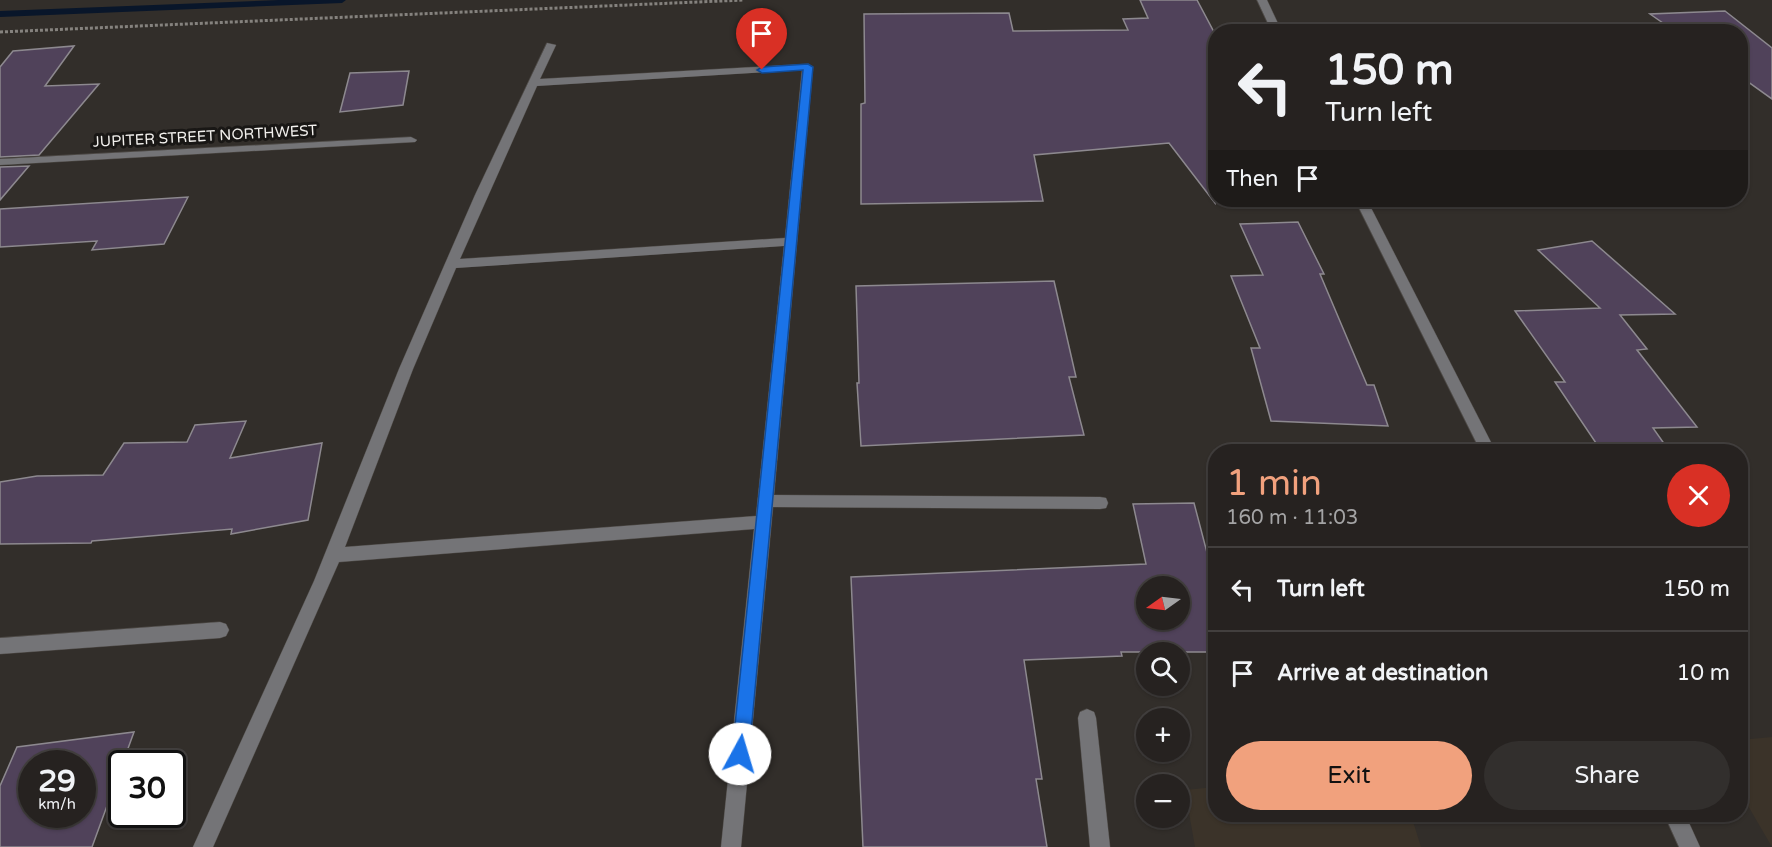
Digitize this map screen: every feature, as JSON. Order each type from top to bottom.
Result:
[{"type":"street","points":[[1262,0],[1273,24]]},
{"type":"street","points":[[202,847],[334,555],[406,369],[551,45]]},
{"type":"street","points":[[533,83],[808,67],[731,847]]},
{"type":"street","name":"JUPITER STREET NORTHWEST","points":[[0,162],[411,140]]},
{"type":"street","points":[[1364,207],[1485,444]]},
{"type":"street","points":[[452,264],[790,243]]},
{"type":"street","points":[[765,501],[1100,502]]},
{"type":"street","points":[[334,555],[763,522]]},
{"type":"street","points":[[0,646],[220,630]]},
{"type":"street","points":[[1087,718],[1100,847]]},
{"type":"street","points":[[1678,822],[1690,847]]},
{"type":"path","points":[[0,32],[744,0]]},
{"type":"shaded area","points":[[1772,737],[1772,847],[1748,806],[1748,739]]},
{"type":"shaded area","points":[[1208,788],[1208,822],[1413,822],[1421,847],[1195,847],[1190,818],[1190,790]]},
{"type":"building","points":[[1140,0],[1197,0],[1210,24],[1208,194],[1169,143],[1034,155],[1043,201],[861,204],[861,104],[865,103],[864,14],[1009,13],[1013,31],[1128,30],[1123,19],[1148,18]]},
{"type":"building","points":[[1725,11],[1742,24],[1664,24],[1650,14]]},
{"type":"building","points":[[1748,29],[1772,48],[1772,99],[1748,82]]},
{"type":"building","points":[[74,46],[45,86],[99,84],[39,155],[0,157],[0,67],[13,51]]},
{"type":"building","points":[[409,71],[403,105],[340,112],[350,73]]},
{"type":"building","points":[[29,166],[0,200],[0,167]]},
{"type":"building","points":[[188,197],[164,244],[92,250],[97,241],[0,247],[0,209]]},
{"type":"building","points":[[1298,222],[1324,274],[1320,274],[1367,385],[1374,385],[1388,426],[1271,421],[1251,348],[1260,348],[1231,276],[1263,275],[1240,224]]},
{"type":"building","points":[[1592,241],[1675,314],[1620,315],[1647,349],[1637,350],[1697,427],[1653,428],[1664,444],[1597,444],[1555,382],[1565,382],[1515,311],[1600,308],[1538,250]]},
{"type":"building","points":[[1054,281],[1076,377],[1069,377],[1084,435],[861,446],[857,383],[859,383],[856,286]]},
{"type":"building","points":[[246,421],[230,458],[322,443],[308,520],[231,534],[232,529],[92,541],[91,543],[0,544],[0,482],[37,476],[103,475],[124,443],[187,442],[195,425]]},
{"type":"building","points":[[1194,503],[1208,556],[1208,652],[1190,652],[1190,642],[1136,642],[1136,652],[1121,652],[1122,656],[1024,660],[1042,779],[1036,779],[1047,847],[863,847],[851,577],[1146,564],[1133,504]]},
{"type":"building","points":[[134,732],[127,750],[108,750],[108,803],[92,847],[0,847],[0,786],[17,747]]},
{"type":"waterway","points":[[0,14],[342,0]]},
{"type":"route","points":[[740,754],[808,67],[762,70]]}]
